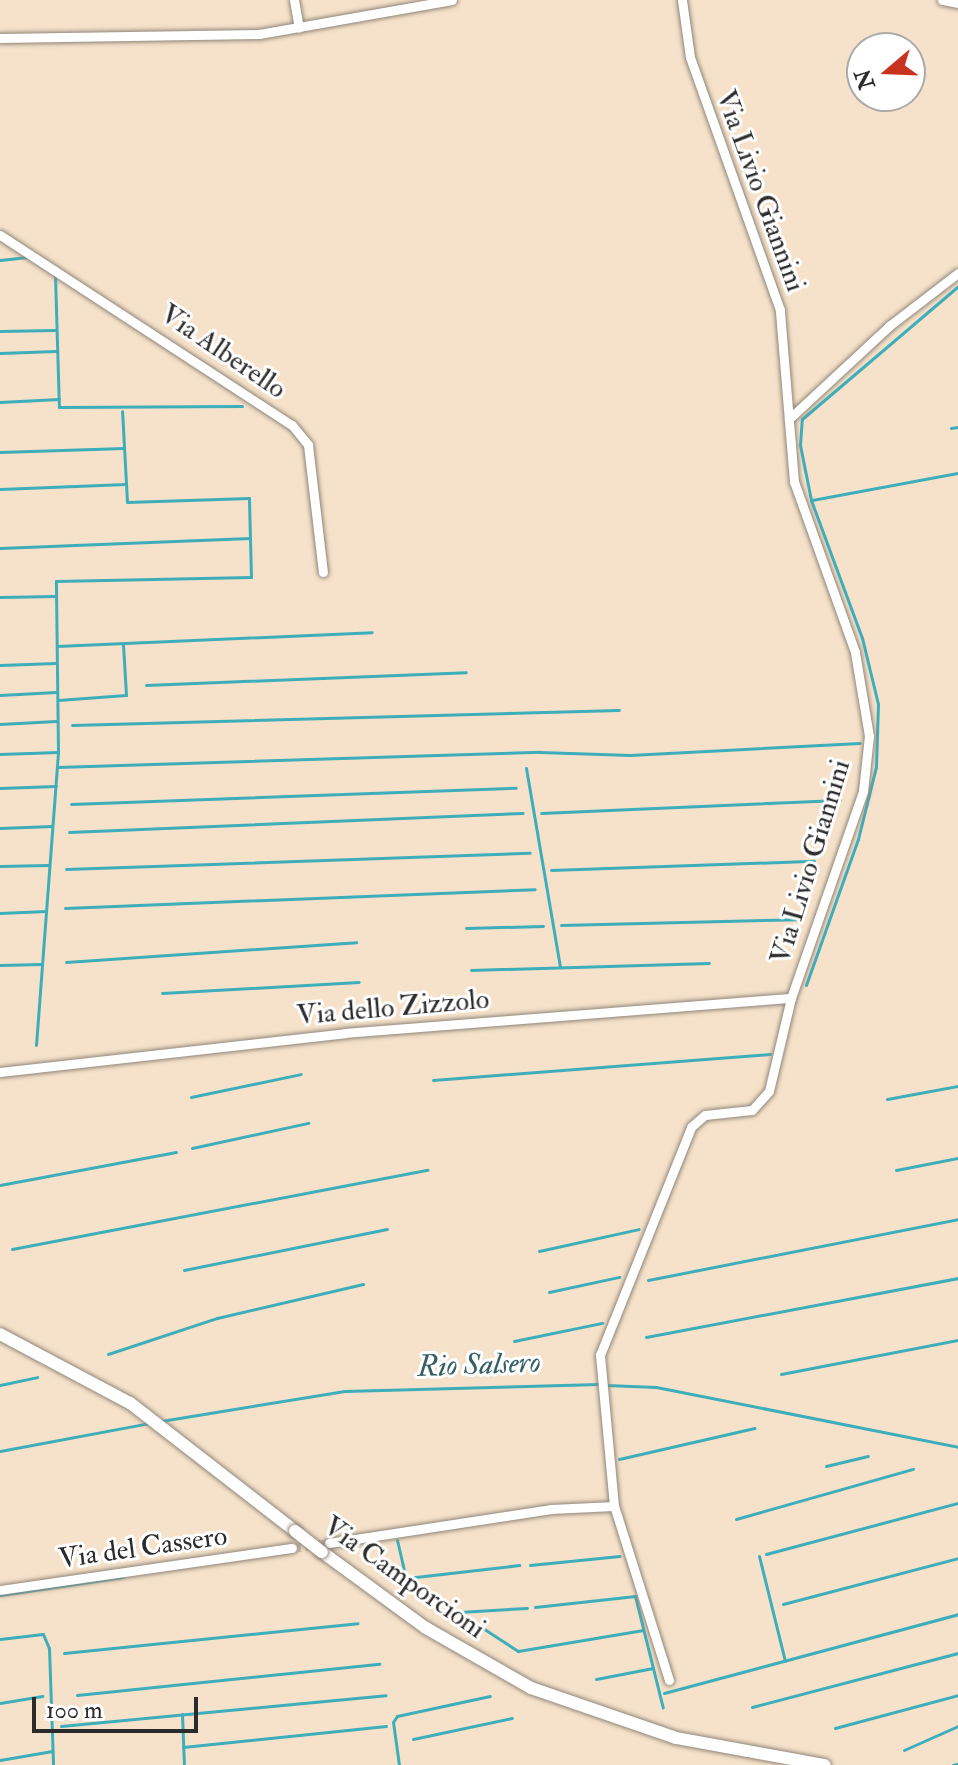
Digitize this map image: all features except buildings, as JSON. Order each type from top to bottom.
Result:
[{"type":"main road","name":"Via Camporcioni","points":[[0,1334],[130,1403],[295,1531],[325,1548],[426,1628],[531,1688],[676,1738],[825,1765]]},
{"type":"street","points":[[294,0],[299,28]]},
{"type":"street","points":[[0,38],[44,34],[224,36],[299,28],[452,0]]},
{"type":"street","name":"Via Livio Giannini","points":[[669,1680],[614,1506],[599,1369],[605,1343],[691,1127],[705,1115],[752,1110],[762,1104],[791,998],[863,791],[869,736],[855,652],[799,504],[777,299],[694,70],[682,0]]},
{"type":"street","points":[[942,0],[958,3]]},
{"type":"street","name":"Via Alberello","points":[[0,235],[292,425],[308,445],[323,572]]},
{"type":"street","points":[[789,419],[889,326],[958,273]]},
{"type":"street","name":"Via dello Zizzolo","points":[[0,1072],[345,1033],[791,998]]},
{"type":"street","points":[[325,1548],[551,1509],[614,1506]]},
{"type":"street","name":"Via del Cassero","points":[[0,1590],[292,1548]]},
{"type":"waterway","points":[[0,260],[28,257]]},
{"type":"waterway","points":[[55,275],[59,407],[242,406]]},
{"type":"waterway","points":[[806,985],[858,839],[876,767],[878,704],[862,638],[811,500],[800,445],[802,419],[958,286]]},
{"type":"waterway","points":[[0,331],[55,330]]},
{"type":"waterway","points":[[0,353],[56,351]]},
{"type":"waterway","points":[[0,402],[59,399]]},
{"type":"waterway","points":[[36,1045],[58,752],[56,581],[251,577],[249,498],[127,502],[122,411]]},
{"type":"waterway","points":[[951,428],[958,427]]},
{"type":"waterway","points":[[0,452],[124,448]]},
{"type":"waterway","points":[[812,500],[958,473]]},
{"type":"waterway","points":[[0,489],[126,484]]},
{"type":"waterway","points":[[0,548],[250,538]]},
{"type":"waterway","points":[[0,597],[56,596]]},
{"type":"waterway","points":[[57,646],[372,632]]},
{"type":"waterway","points":[[58,700],[126,695],[123,644]]},
{"type":"waterway","points":[[0,665],[56,663]]},
{"type":"waterway","points":[[146,685],[466,672]]},
{"type":"waterway","points":[[0,695],[56,692]]},
{"type":"waterway","points":[[72,725],[619,710]]},
{"type":"waterway","points":[[0,724],[56,721]]},
{"type":"waterway","points":[[57,767],[540,752],[630,755],[860,743]]},
{"type":"waterway","points":[[0,754],[58,752]]},
{"type":"waterway","points":[[526,768],[560,967]]},
{"type":"waterway","points":[[0,788],[56,786]]},
{"type":"waterway","points":[[71,804],[516,788]]},
{"type":"waterway","points":[[541,813],[840,800]]},
{"type":"waterway","points":[[69,832],[523,813]]},
{"type":"waterway","points":[[0,828],[52,826]]},
{"type":"waterway","points":[[66,869],[530,853]]},
{"type":"waterway","points":[[551,870],[814,861]]},
{"type":"waterway","points":[[0,866],[48,865]]},
{"type":"waterway","points":[[65,908],[535,889]]},
{"type":"waterway","points":[[0,913],[46,911]]},
{"type":"waterway","points":[[561,925],[801,919]]},
{"type":"waterway","points":[[466,928],[543,926]]},
{"type":"waterway","points":[[66,962],[356,942]]},
{"type":"waterway","points":[[471,970],[709,963]]},
{"type":"waterway","points":[[0,965],[42,964]]},
{"type":"waterway","points":[[162,993],[359,982]]},
{"type":"waterway","points":[[433,1080],[770,1054]]},
{"type":"waterway","points":[[191,1097],[301,1074]]},
{"type":"waterway","points":[[887,1099],[958,1086]]},
{"type":"waterway","points":[[192,1148],[308,1123]]},
{"type":"waterway","points":[[0,1185],[176,1152]]},
{"type":"waterway","points":[[896,1170],[958,1158]]},
{"type":"waterway","points":[[12,1249],[428,1170]]},
{"type":"waterway","points":[[648,1280],[958,1219]]},
{"type":"waterway","points":[[184,1270],[387,1229]]},
{"type":"waterway","points":[[539,1251],[639,1229]]},
{"type":"waterway","points":[[549,1292],[619,1277]]},
{"type":"waterway","points":[[646,1337],[958,1278]]},
{"type":"waterway","points":[[108,1354],[217,1318],[363,1284]]},
{"type":"waterway","points":[[514,1341],[602,1323]]},
{"type":"waterway","points":[[781,1374],[958,1340]]},
{"type":"waterway","points":[[0,1385],[37,1377]]},
{"type":"waterway","name":"Rio Salsero","points":[[161,1421],[345,1391],[599,1384]]},
{"type":"waterway","name":"Rio Salsero","points":[[606,1385],[656,1387],[958,1447]]},
{"type":"waterway","name":"Rio Salsero","points":[[0,1451],[150,1423]]},
{"type":"waterway","points":[[619,1459],[754,1428]]},
{"type":"waterway","points":[[826,1466],[868,1456]]},
{"type":"waterway","points":[[736,1519],[913,1469]]},
{"type":"waterway","points":[[766,1554],[958,1503]]},
{"type":"waterway","points":[[397,1540],[406,1578],[518,1651],[643,1630]]},
{"type":"waterway","points":[[530,1565],[620,1556]]},
{"type":"waterway","points":[[759,1556],[785,1661]]},
{"type":"waterway","points":[[783,1604],[958,1558]]},
{"type":"waterway","points":[[407,1578],[519,1565]]},
{"type":"waterway","points":[[0,1595],[123,1577]]},
{"type":"waterway","points":[[535,1607],[635,1596],[663,1708]]},
{"type":"waterway","points":[[459,1612],[527,1608]]},
{"type":"waterway","points":[[664,1693],[958,1614]]},
{"type":"waterway","points":[[64,1653],[357,1623]]},
{"type":"waterway","points":[[0,1639],[43,1634],[49,1648],[53,1765]]},
{"type":"waterway","points":[[752,1707],[958,1653]]},
{"type":"waterway","points":[[77,1695],[379,1664]]},
{"type":"waterway","points":[[596,1679],[653,1668]]},
{"type":"waterway","points":[[61,1726],[386,1695]]},
{"type":"waterway","points":[[835,1728],[958,1695]]},
{"type":"waterway","points":[[0,1703],[42,1696]]},
{"type":"waterway","points":[[399,1765],[393,1722],[397,1716],[490,1696]]},
{"type":"waterway","points":[[182,1714],[184,1765]]},
{"type":"waterway","points":[[413,1739],[512,1718]]},
{"type":"waterway","points":[[183,1747],[386,1726]]},
{"type":"waterway","points":[[904,1750],[958,1726]]},
{"type":"waterway","points":[[0,1760],[52,1751]]},
{"type":"waterway","points":[[953,1765],[957,1764]]},
{"type":"tunnel","points":[[292,1548],[329,1543]]}]
